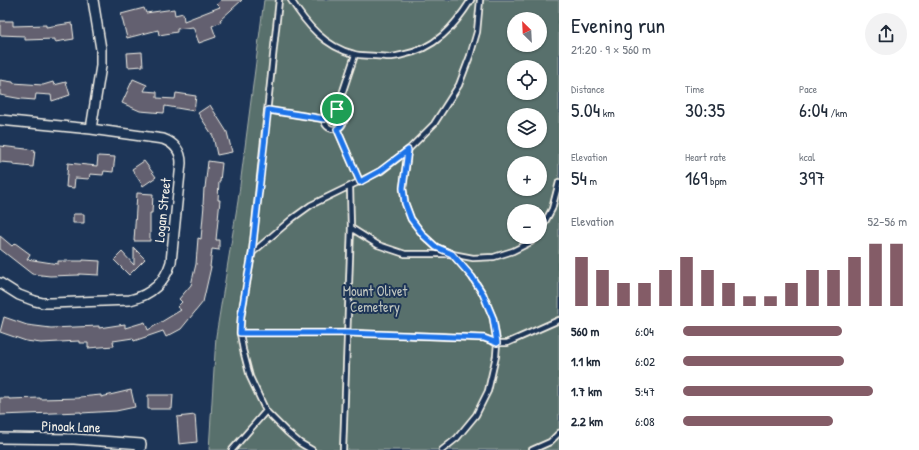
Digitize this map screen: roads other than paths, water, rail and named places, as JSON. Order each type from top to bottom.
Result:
[{"type":"street","points":[[91,129],[101,66],[101,49],[93,0]]},
{"type":"street","name":"Logan Street","points":[[0,120],[91,129],[163,139],[171,142],[179,151],[181,159],[171,262],[164,278],[152,291],[142,297],[130,300],[51,303],[27,299],[0,283]]},
{"type":"street","name":"Pinoak Lane","points":[[0,438],[74,439],[141,447]]},
{"type":"lane","points":[[279,0],[252,253],[241,316],[240,333],[250,377],[266,411],[287,432],[300,443],[312,450]]},
{"type":"lane","points":[[291,0],[302,18],[332,46],[355,54],[392,57],[412,53],[431,45],[462,15],[471,0]]},
{"type":"lane","points":[[252,253],[292,218],[311,205],[380,171],[408,150],[434,124],[459,85],[470,56],[477,32],[480,0]]},
{"type":"lane","points":[[337,109],[355,54]]},
{"type":"lane","points":[[337,109],[341,111],[344,116],[344,121],[342,126],[337,129],[332,129],[327,126],[324,121],[324,116],[327,111],[337,109]]},
{"type":"lane","points":[[268,110],[324,119]]},
{"type":"lane","points":[[337,129],[360,182]]},
{"type":"lane","points":[[408,150],[403,188],[405,203],[411,219],[424,236],[436,247],[452,254],[472,277],[483,294],[493,318],[497,343],[496,356],[488,391],[476,415],[457,438],[442,450]]},
{"type":"lane","points":[[547,218],[552,209],[559,182]]},
{"type":"lane","points":[[342,450],[351,228],[350,187]]},
{"type":"lane","points":[[556,195],[559,202]]},
{"type":"lane","points":[[351,228],[378,245],[405,254],[452,254],[473,258],[494,257],[514,251],[527,244]]},
{"type":"lane","points":[[240,333],[347,333],[484,338],[497,343],[507,343],[559,320]]},
{"type":"lane","points":[[232,450],[266,411]]},
{"type":"lane","points":[[532,450],[550,442],[559,433]]},
{"type":"park label","name":"Mount Olivet Cemetery","points":[[375,298]]}]
